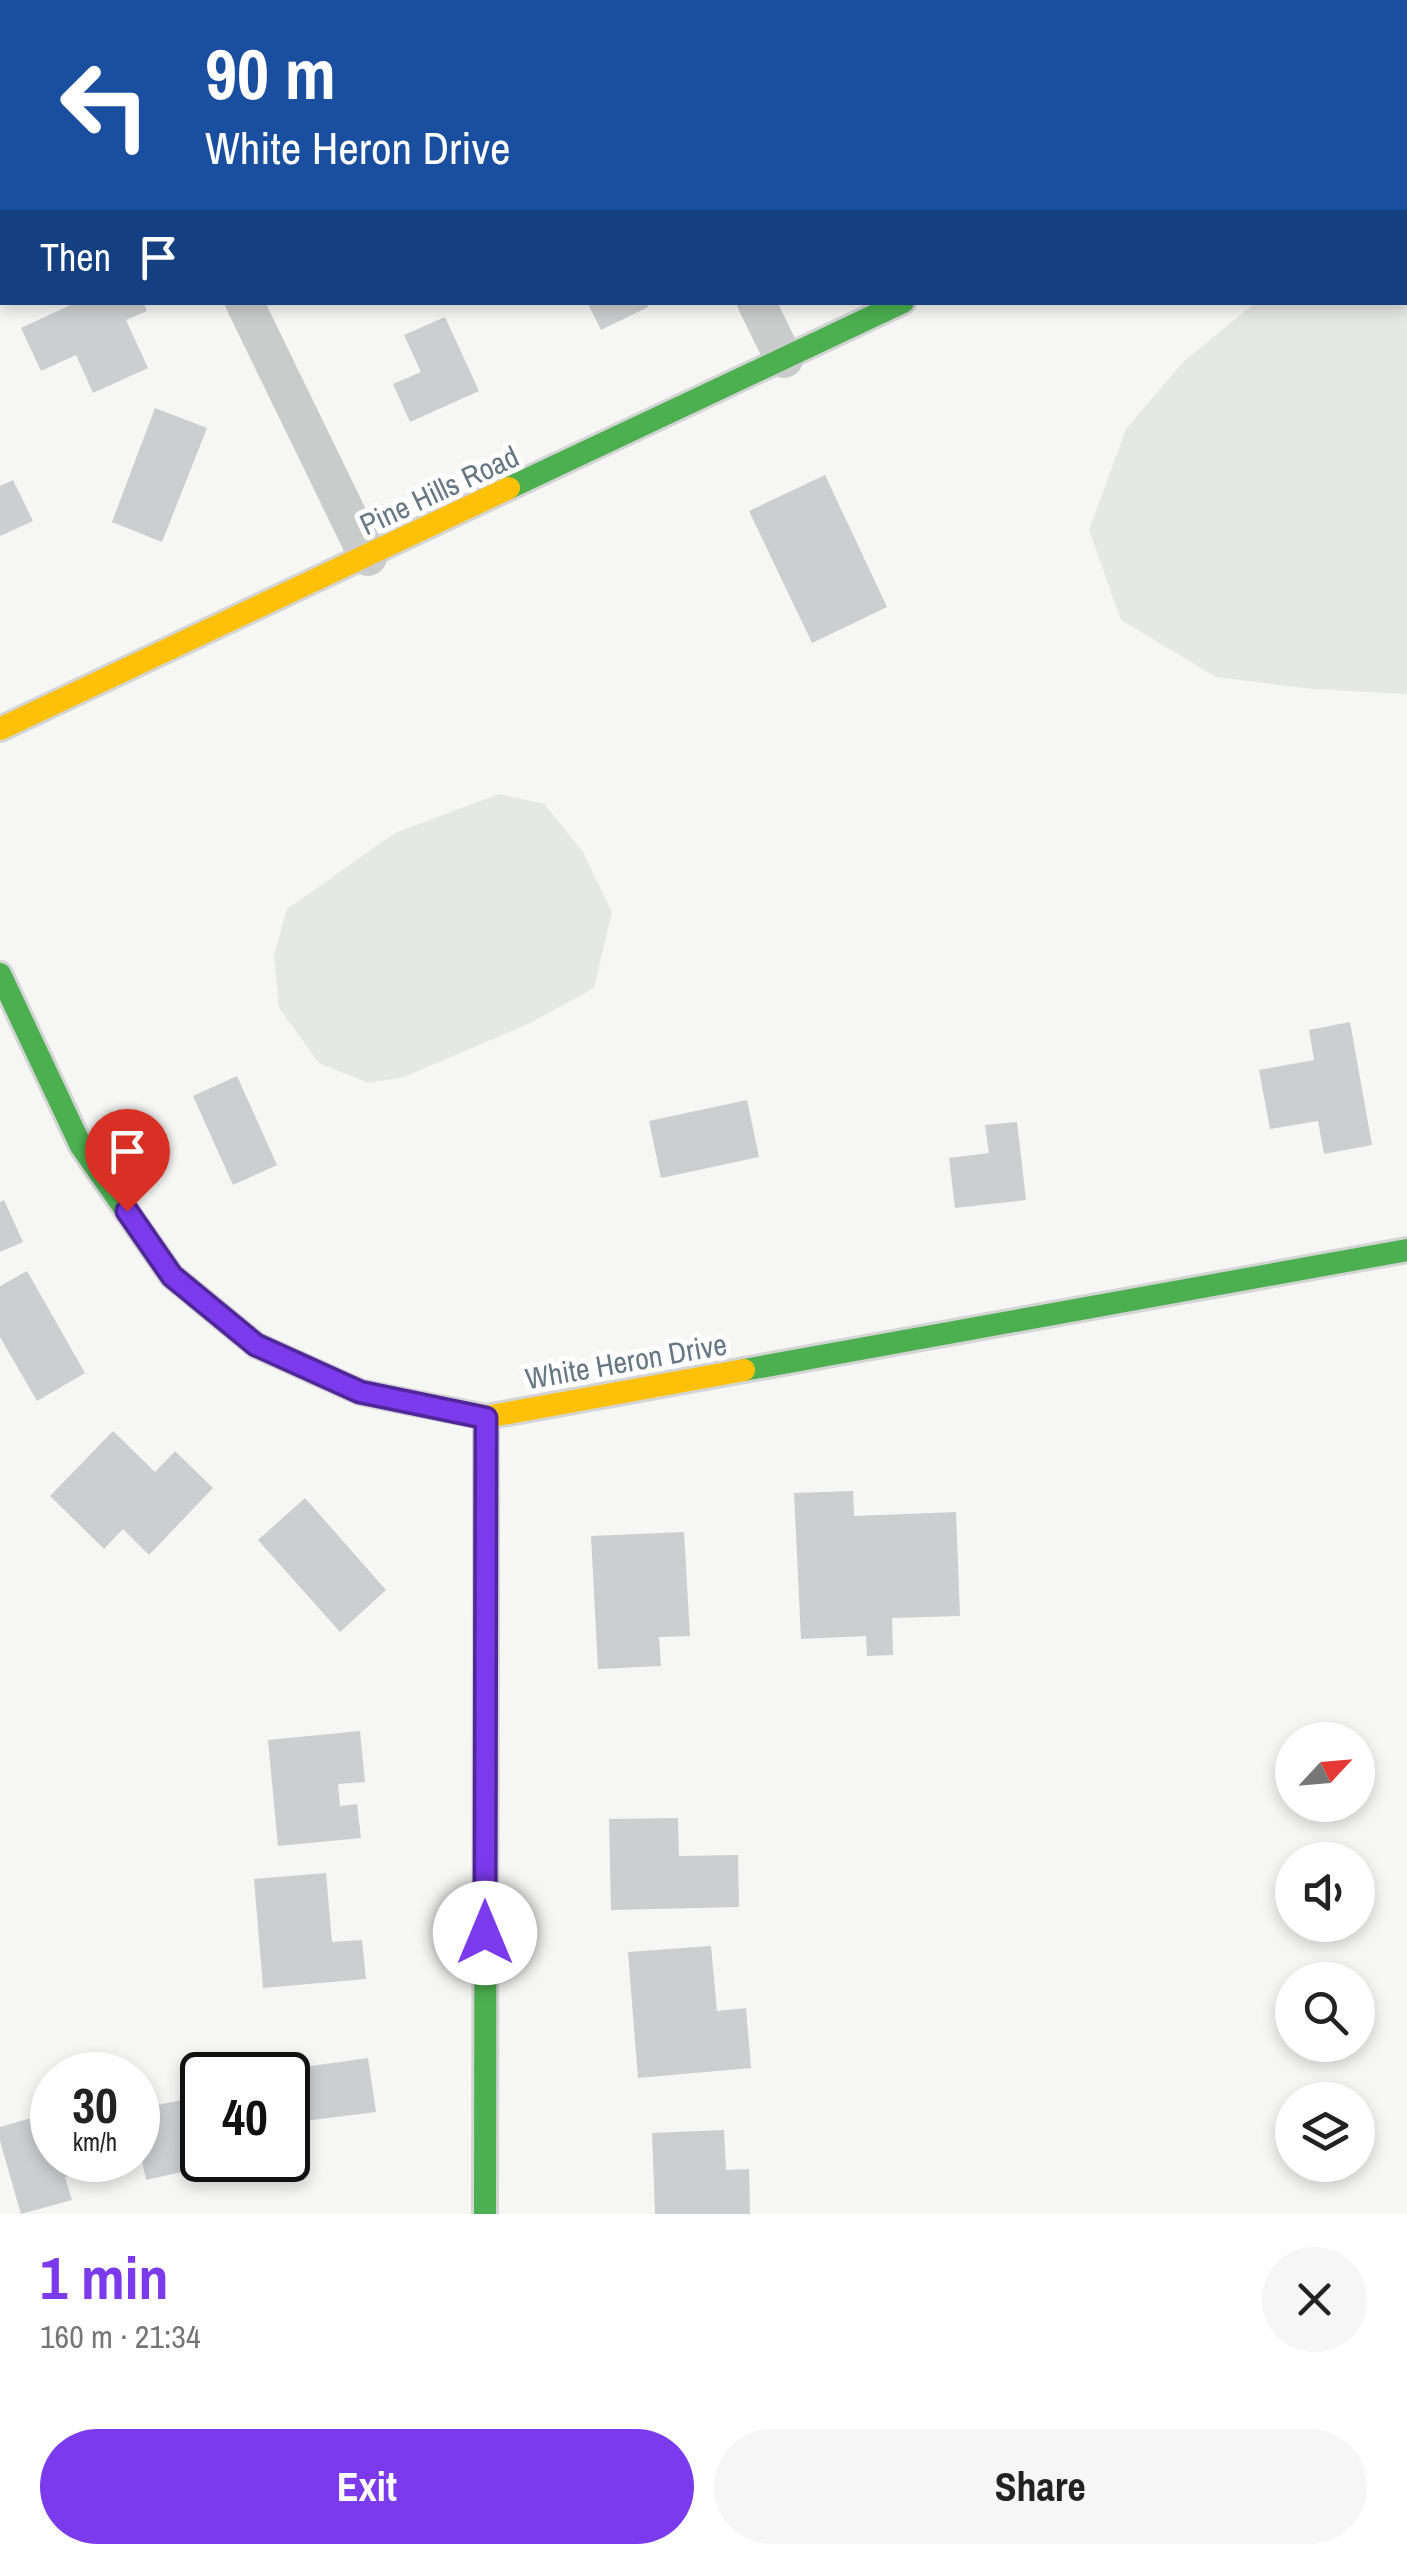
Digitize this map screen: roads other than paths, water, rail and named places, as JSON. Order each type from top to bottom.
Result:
[{"type":"street","points":[[245,305],[368,557]]},
{"type":"street","points":[[757,305],[784,359]]},
{"type":"street","name":"Pine Hills Road","points":[[0,729],[897,305]]},
{"type":"street","name":"White Heron Drive","points":[[0,974],[81,1146],[172,1276],[256,1345],[360,1392],[486,1418],[1407,1250]]},
{"type":"street","points":[[480,2213],[486,1418]]}]
